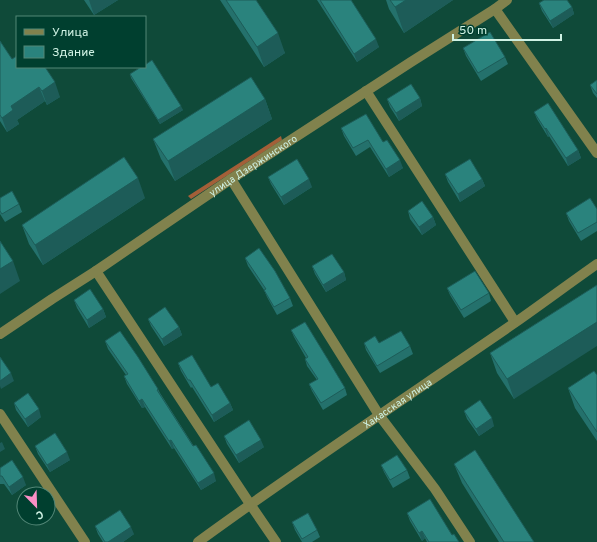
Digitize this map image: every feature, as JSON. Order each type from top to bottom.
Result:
[{"type":"street","name":"улица Дзержинского","points":[[0,334],[231,179],[507,0]]},
{"type":"street","points":[[495,9],[597,153]]},
{"type":"street","points":[[366,91],[515,322]]},
{"type":"street","points":[[231,179],[379,415],[435,490],[470,542]]},
{"type":"street","name":"Хакасская улица","points":[[198,542],[250,504],[597,264]]},
{"type":"street","points":[[96,271],[276,542]]},
{"type":"street","points":[[0,414],[85,542]]},
{"type":"shaded area","points":[[281,136],[282,140],[191,199],[188,196]]},
{"type":"building","points":[[226,0],[256,0],[278,33],[257,47]]},
{"type":"building","points":[[320,0],[351,0],[376,39],[354,54]]},
{"type":"building","points":[[390,0],[406,0],[395,7]]},
{"type":"building","points":[[544,0],[567,0],[572,7],[550,21],[539,3]]},
{"type":"building","points":[[490,32],[505,57],[478,73],[463,48]]},
{"type":"building","points":[[0,41],[12,59],[16,57],[16,68],[46,68],[55,82],[42,91],[39,87],[11,106],[13,110],[2,118],[0,115]]},
{"type":"building","points":[[152,60],[181,106],[158,120],[130,74],[139,68],[146,68],[146,64]]},
{"type":"building","points":[[251,77],[265,99],[168,161],[153,139]]},
{"type":"building","points":[[597,80],[597,94],[590,85]]},
{"type":"building","points":[[411,84],[420,98],[396,113],[387,99]]},
{"type":"building","points":[[548,103],[578,150],[566,158],[534,112]]},
{"type":"building","points":[[366,114],[383,142],[387,140],[400,160],[386,169],[368,140],[353,148],[341,128]]},
{"type":"building","points":[[124,157],[138,178],[35,245],[22,225]]},
{"type":"building","points":[[297,159],[309,179],[281,197],[268,177]]},
{"type":"building","points":[[470,159],[482,179],[458,194],[445,174]]},
{"type":"building","points":[[12,191],[19,204],[2,214],[0,211],[0,198]]},
{"type":"building","points":[[590,198],[597,209],[597,222],[578,233],[566,213]]},
{"type":"building","points":[[422,201],[433,217],[419,227],[408,211]]},
{"type":"building","points":[[0,241],[13,261],[0,269]]},
{"type":"building","points":[[259,248],[275,271],[290,298],[274,307],[264,290],[266,289],[245,258]]},
{"type":"building","points":[[332,254],[344,272],[323,285],[312,266]]},
{"type":"building","points":[[475,271],[489,293],[461,310],[447,288]]},
{"type":"building","points":[[597,285],[597,322],[507,379],[490,353]]},
{"type":"building","points":[[90,289],[103,309],[87,320],[74,300]]},
{"type":"building","points":[[165,307],[179,327],[162,339],[148,319]]},
{"type":"building","points":[[305,322],[345,388],[321,403],[309,384],[318,379],[305,359],[308,357],[291,330]]},
{"type":"building","points":[[120,331],[138,357],[193,446],[196,445],[214,473],[198,483],[171,440],[169,441],[142,399],[139,401],[124,376],[128,374],[105,341]]},
{"type":"building","points":[[401,331],[410,346],[377,366],[364,343],[375,336],[379,343]]},
{"type":"building","points":[[192,355],[211,387],[218,383],[230,403],[212,415],[178,363]]},
{"type":"building","points":[[0,357],[11,373],[0,381]]},
{"type":"building","points":[[594,371],[597,375],[597,432],[568,388]]},
{"type":"building","points":[[28,393],[39,409],[25,419],[14,403]]},
{"type":"building","points":[[480,400],[492,418],[476,429],[464,411]]},
{"type":"building","points":[[249,420],[261,440],[236,455],[224,436]]},
{"type":"building","points":[[55,433],[67,452],[47,465],[35,446]]},
{"type":"building","points":[[475,450],[534,542],[504,542],[454,464]]},
{"type":"building","points":[[397,455],[407,470],[390,480],[381,465]]},
{"type":"building","points":[[12,460],[23,477],[9,487],[2,476],[0,476],[0,468]]},
{"type":"building","points":[[430,499],[452,535],[454,534],[459,542],[429,542],[422,531],[419,533],[407,513]]},
{"type":"building","points":[[120,510],[131,527],[108,542],[105,542],[95,526]]},
{"type":"building","points":[[308,513],[317,530],[302,539],[292,522]]}]
